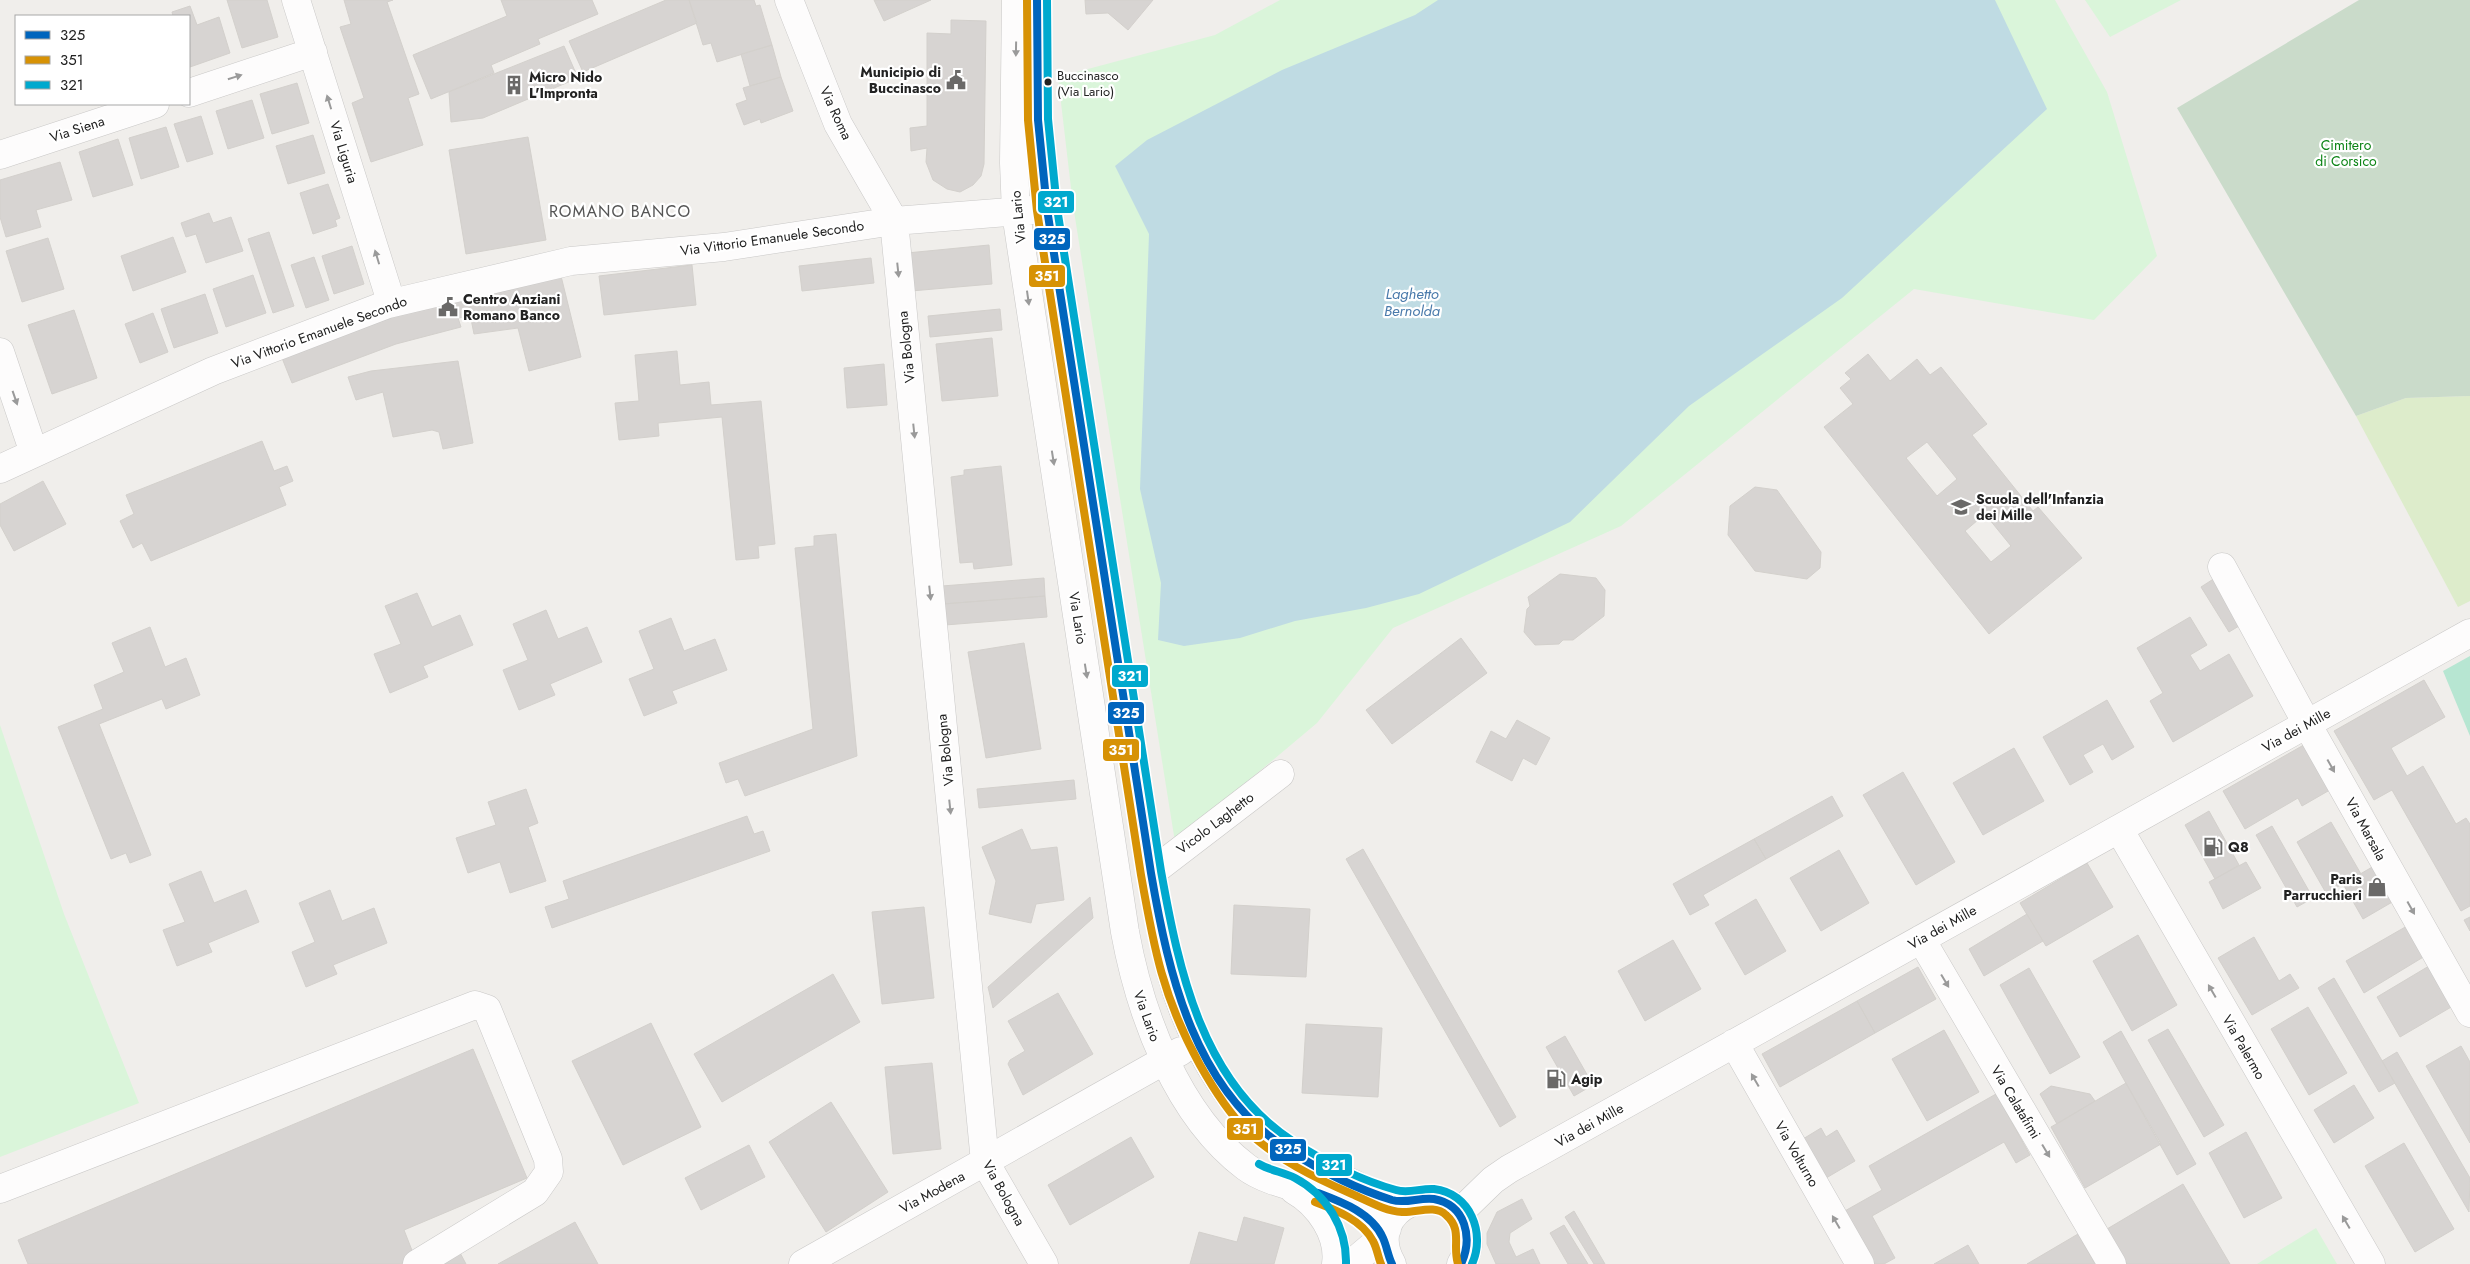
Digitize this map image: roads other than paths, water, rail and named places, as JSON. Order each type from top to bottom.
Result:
[{"type":"street","name":"Via Liguria","points":[[296,0],[314,52],[388,292],[388,304]]},
{"type":"street","name":"Via Roma","points":[[789,0],[838,124],[894,221]]},
{"type":"street","name":"Via Lario","points":[[1016,0],[1014,163],[1016,213],[1125,932],[1142,1006],[1164,1060],[1198,1115],[1229,1152],[1258,1175],[1340,1202],[1363,1216],[1387,1244]]},
{"type":"street","points":[[1037,0],[1038,120],[1047,209],[1151,873],[1171,974],[1182,1006],[1198,1042],[1249,1119],[1270,1138],[1330,1174],[1395,1201],[1434,1199],[1448,1204],[1459,1213],[1466,1225],[1469,1238],[1465,1262]]},
{"type":"street","points":[[190,93],[314,52]]},
{"type":"street","name":"Via Siena","points":[[0,155],[152,105]]},
{"type":"street","name":"Via Vittorio Emanuele Secondo","points":[[0,469],[213,371],[388,304],[417,296],[571,261],[702,248],[894,221],[1016,213],[1047,209]]},
{"type":"street","name":"Via Bologna","points":[[894,221],[985,1162],[1044,1264]]},
{"type":"street","points":[[0,352],[34,453]]},
{"type":"street","name":"Via Marsala","points":[[2222,568],[2307,724],[2470,1013]]},
{"type":"street","name":"Via dei Mille","points":[[1459,1213],[1500,1175],[2470,633]]},
{"type":"street","name":"Vicolo Laghetto","points":[[1151,873],[1280,774]]},
{"type":"street","name":"Via Palermo","points":[[2119,829],[2371,1264]]},
{"type":"street","name":"Via Calatafimi","points":[[1921,939],[2112,1264]]},
{"type":"street","points":[[0,1189],[475,1005],[487,1009],[548,1160],[549,1172],[535,1192],[417,1264]]},
{"type":"street","name":"Via Modena","points":[[803,1264],[1198,1042]]},
{"type":"street","name":"Via Volturno","points":[[1734,1043],[1860,1264]]},
{"type":"street","name":"Via Lario","points":[[1277,1182],[1308,1199],[1323,1217],[1335,1241],[1336,1264]]},
{"type":"street","points":[[1351,1264],[1387,1244],[1396,1212],[1412,1201]]},
{"type":"water","name":"Laghetto Bernolda","points":[[1438,0],[1995,0],[2047,109],[1842,298],[1689,406],[1570,522],[1419,594],[1366,608],[1295,621],[1240,638],[1184,646],[1158,640],[1161,583],[1140,489],[1149,234],[1115,166],[1147,140],[1282,70],[1415,15]]},
{"type":"place","name":"Municipio di Buccinasco","points":[[956,80]]},
{"type":"place","name":"Buccinasco (Via Lario)","points":[[1048,82]]},
{"type":"place","name":"Micro Nido L'Impronta","points":[[514,85]]},
{"type":"place","name":"Centro Anziani Romano Banco","points":[[448,307]]},
{"type":"place","name":"Scuola dell'Infanzia dei Mille","points":[[1961,507]]},
{"type":"place","name":"Q8","points":[[2213,847]]},
{"type":"place","name":"Paris Parrucchieri","points":[[2377,887]]},
{"type":"place","name":"Agip","points":[[1556,1079]]},
{"type":"district","name":"ROMANO BANCO","points":[[620,211]]},
{"type":"park label","name":"Cimitero di Corsico","points":[[2346,154]]}]
